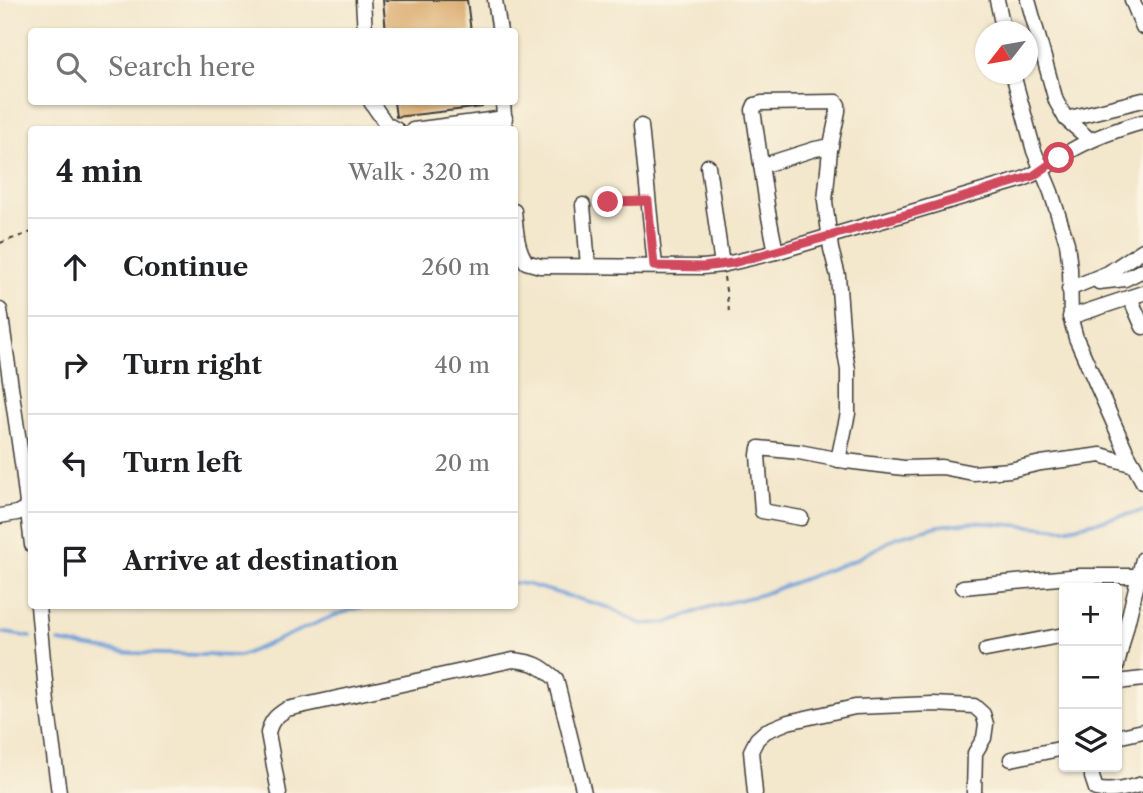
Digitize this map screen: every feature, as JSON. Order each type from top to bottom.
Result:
[{"type":"street","points":[[363,0],[365,28]]},
{"type":"street","points":[[495,0],[499,28]]},
{"type":"street","points":[[997,0],[1002,21]]},
{"type":"street","points":[[1028,0],[1056,101],[1066,119],[1090,140]]},
{"type":"street","points":[[1132,0],[1143,27]]},
{"type":"street","points":[[1016,84],[1034,151],[1051,192],[1067,243],[1070,317],[1076,338],[1143,482]]},
{"type":"street","points":[[1066,119],[1143,100]]},
{"type":"street","points":[[776,252],[753,110],[755,105],[762,103],[836,102],[838,111],[825,201],[831,249],[838,276],[848,370],[848,413],[838,460]]},
{"type":"street","points":[[373,105],[390,126]]},
{"type":"street","points":[[503,105],[505,126]]},
{"type":"street","points":[[518,243],[526,262],[540,266],[723,265],[776,252],[1033,176],[1090,140],[1143,122]]},
{"type":"street","points":[[641,126],[654,266]]},
{"type":"street","points":[[761,166],[831,146]]},
{"type":"street","points":[[708,166],[723,265]]},
{"type":"street","points":[[583,205],[588,266]]},
{"type":"street","points":[[826,217],[845,231]]},
{"type":"street","points":[[1069,289],[1108,274],[1143,250]]},
{"type":"street","points":[[1087,282],[1107,282],[1143,270]]},
{"type":"street","points":[[1070,317],[1137,295],[1143,327]]},
{"type":"street","points":[[0,310],[28,508],[0,516]]},
{"type":"street","points":[[801,518],[762,511],[759,448],[904,468],[942,467],[973,473],[1101,456],[1134,465]]},
{"type":"street","points":[[1122,626],[1143,559]]},
{"type":"street","points":[[963,587],[1080,576],[1139,576]]},
{"type":"street","points":[[38,609],[59,793]]},
{"type":"street","points":[[986,650],[1059,636]]},
{"type":"street","points":[[279,793],[268,733],[276,716],[286,709],[513,660],[530,661],[556,679],[584,793]]},
{"type":"street","points":[[1122,681],[1143,679]]},
{"type":"street","points":[[755,793],[751,751],[757,739],[766,731],[788,722],[855,707],[933,704],[974,705],[983,714],[986,724],[984,738],[975,754],[974,793]]},
{"type":"street","points":[[1122,736],[1143,731]]},
{"type":"street","points":[[1011,759],[1059,749]]},
{"type":"street","points":[[1092,772],[1095,791],[1141,787]]},
{"type":"path","points":[[583,205],[648,201]]},
{"type":"path","points":[[0,243],[28,233]]},
{"type":"path","points":[[723,265],[729,311]]},
{"type":"building","points":[[383,0],[467,0],[470,28],[386,28]]},
{"type":"building","points":[[394,105],[482,105],[482,107],[396,117]]},
{"type":"waterway","points":[[518,583],[611,608],[641,624],[667,623],[709,607],[760,595],[855,560],[897,537],[938,526],[973,522],[1065,529],[1143,511]]},
{"type":"waterway","points":[[59,642],[128,653],[240,656],[355,609]]},
{"type":"waterway","points":[[0,632],[30,637]]},
{"type":"route","points":[[608,202],[648,201],[654,266],[714,266],[776,252],[1033,176],[1059,158]]}]
